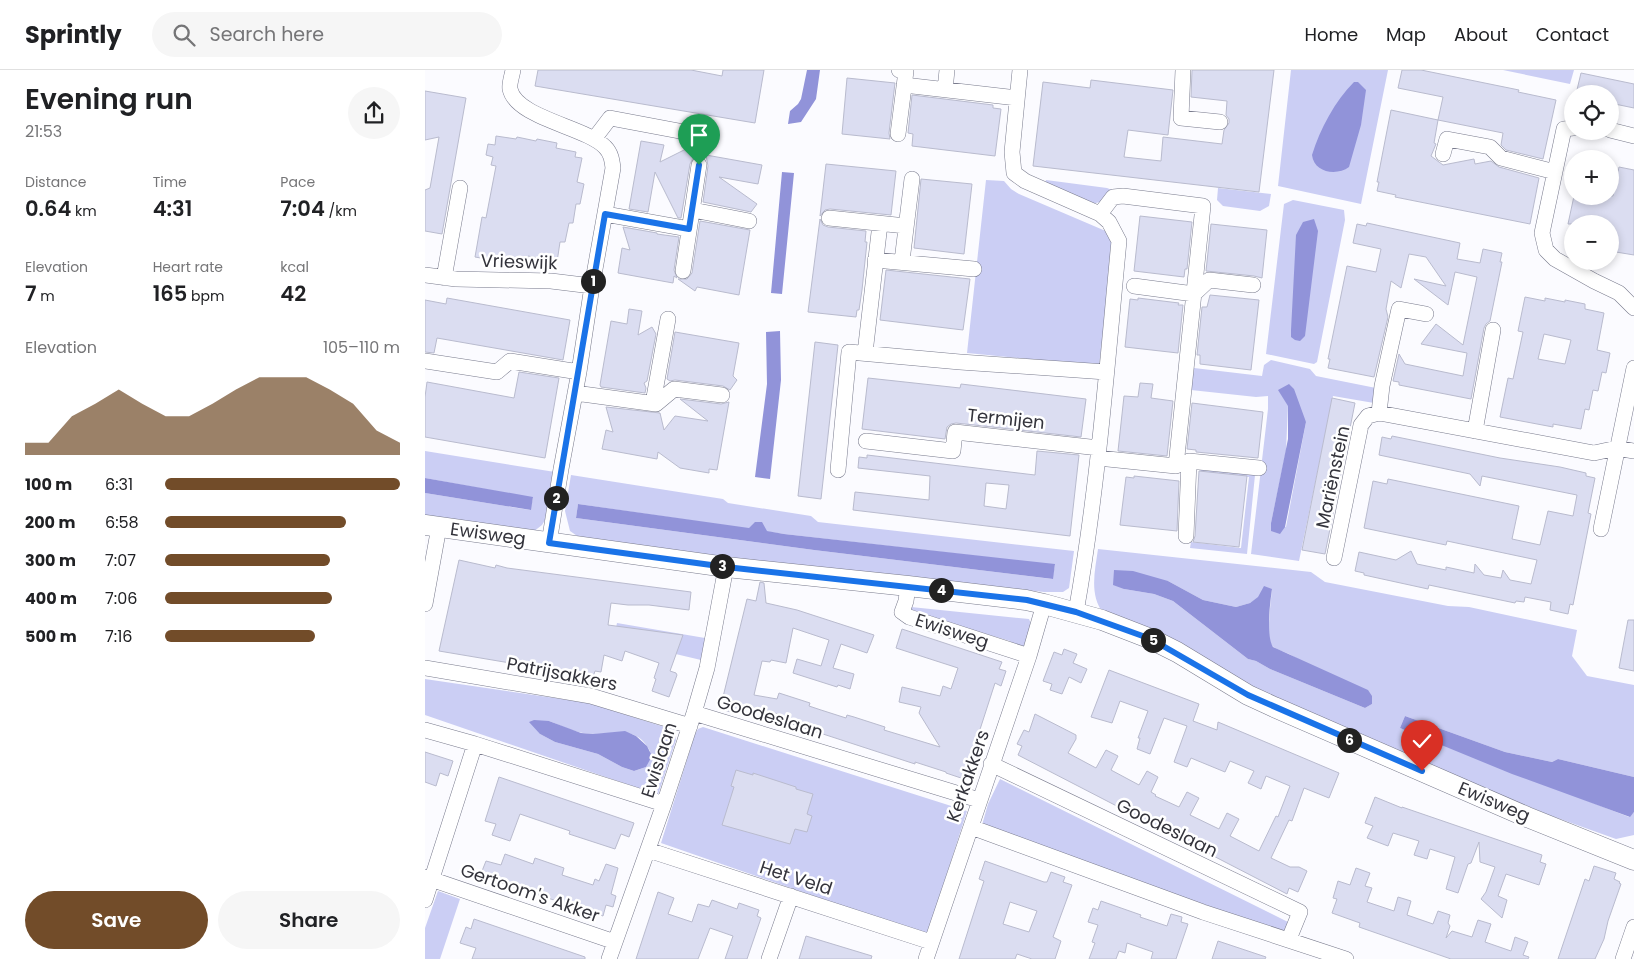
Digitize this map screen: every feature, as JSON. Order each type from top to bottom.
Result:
[{"type":"street","points":[[513,70],[510,89],[517,102],[560,125],[594,139],[605,147],[612,157],[613,168],[591,286],[579,372],[549,543]]},
{"type":"street","points":[[898,134],[906,71],[899,70]]},
{"type":"street","points":[[945,90],[947,70]]},
{"type":"street","points":[[1020,70],[1012,152],[1014,173],[1025,181],[1100,214],[1109,222],[1119,240],[1099,453],[1087,550],[1076,612]]},
{"type":"street","points":[[1183,70],[1181,118],[1220,122]]},
{"type":"street","points":[[904,85],[1017,98]]},
{"type":"street","points":[[594,139],[610,118],[695,134]]},
{"type":"street","points":[[1619,132],[1634,136]]},
{"type":"street","points":[[1564,133],[1542,233],[1546,250],[1555,259],[1619,293],[1634,308]]},
{"type":"street","points":[[1443,154],[1447,139],[1490,147],[1501,158],[1555,172]]},
{"type":"street","points":[[683,271],[699,165]]},
{"type":"street","points":[[902,261],[912,179]]},
{"type":"street","points":[[444,278],[460,188]]},
{"type":"street","points":[[1100,214],[1113,197],[1123,196],[1203,206],[1193,294],[1182,464],[1186,536]]},
{"type":"street","points":[[693,210],[749,221]]},
{"type":"street","points":[[605,214],[689,229]]},
{"type":"street","points":[[829,218],[906,226]]},
{"type":"street","points":[[865,353],[880,224]]},
{"type":"street","points":[[875,260],[974,269]]},
{"type":"street","name":"Vrieswijk","points":[[425,275],[444,278],[551,281],[591,286]]},
{"type":"street","points":[[1134,286],[1193,294],[1209,280],[1253,286]]},
{"type":"street","points":[[1426,314],[1399,309],[1382,386],[1379,413],[1595,453],[1617,448],[1634,451]]},
{"type":"street","points":[[653,403],[668,319]]},
{"type":"street","points":[[1475,431],[1493,330]]},
{"type":"street","points":[[838,470],[849,352],[1106,372]]},
{"type":"street","points":[[425,361],[497,372],[510,361],[579,372]]},
{"type":"street","points":[[1601,529],[1634,368]]},
{"type":"street","points":[[575,393],[656,404],[674,389],[722,395]]},
{"type":"street","name":"Mariënstein","points":[[1334,558],[1361,425],[1368,416],[1379,413]]},
{"type":"street","name":"Termijen","points":[[866,441],[953,451],[955,432],[1182,464],[1259,468]]},
{"type":"street","points":[[425,604],[432,526]]},
{"type":"street","name":"Ewisweg","points":[[432,526],[726,567],[1027,600],[1076,612],[1151,639],[1248,695],[1274,707],[1527,817],[1634,860]]},
{"type":"street","name":"Ewislaan","points":[[609,959],[692,720],[707,668],[726,567]]},
{"type":"street","name":"Ewisweg","points":[[908,586],[903,612],[909,617],[1029,656]]},
{"type":"street","name":"Kerkakkers","points":[[925,959],[1029,656],[1044,604]]},
{"type":"street","name":"Patrijsakkers","points":[[425,668],[591,696],[692,720]]},
{"type":"street","name":"Goodeslaan","points":[[692,720],[979,800]]},
{"type":"street","points":[[425,730],[664,804]]},
{"type":"street","points":[[425,900],[429,878],[475,744]]},
{"type":"street","name":"Goodeslaan","points":[[991,764],[1300,912],[1289,939]]},
{"type":"street","points":[[971,827],[1194,908],[1340,958]]},
{"type":"street","name":"Het Veld","points":[[648,850],[931,942]]},
{"type":"street","name":"Gertoom's Akker","points":[[429,878],[615,942]]},
{"type":"street","points":[[769,959],[791,896]]},
{"type":"street","points":[[1623,959],[1634,927]]},
{"type":"shaded area","points":[[1291,70],[1388,70],[1361,204],[1278,186]]},
{"type":"shaded area","points":[[1503,70],[1574,70],[1570,84]]},
{"type":"shaded area","points":[[986,180],[1004,181],[1019,194],[1115,235],[1099,366],[967,353]]},
{"type":"shaded area","points":[[1046,180],[1112,190],[1104,201],[1092,204],[1045,185]]},
{"type":"shaded area","points":[[1218,188],[1271,194],[1269,206],[1260,211],[1223,206],[1217,200]]},
{"type":"shaded area","points":[[1293,200],[1344,210],[1345,220],[1317,362],[1314,364],[1266,354],[1284,204]]},
{"type":"shaded area","points":[[1271,360],[1310,369],[1316,376],[1376,388],[1374,403],[1333,396],[1299,561],[1251,554],[1268,396],[1256,397],[1191,390],[1194,368],[1262,376],[1264,365]],"holes":[[[1288,406],[1306,422],[1286,527],[1271,523],[1286,451]]]},
{"type":"shaded area","points":[[425,451],[555,472],[545,520],[542,525],[533,532],[425,519],[425,493],[530,510],[533,498],[425,478]]},
{"type":"shaded area","points":[[1202,469],[1255,475],[1247,554],[1190,548],[1191,542],[1241,548],[1249,477],[1199,472]]},
{"type":"shaded area","points":[[571,475],[723,499],[728,503],[811,516],[818,522],[1074,551],[1069,588],[1063,592],[1044,592],[583,540],[570,531],[565,511]],"holes":[[[578,504],[784,534],[1055,565],[1052,579],[576,518]]]},
{"type":"shaded area","points":[[1098,549],[1311,572],[1325,582],[1448,606],[1469,607],[1577,630],[1572,656],[1587,676],[1634,685],[1634,777],[1558,759],[1552,762],[1505,752],[1405,716],[1400,728],[1629,817],[1634,812],[1634,835],[1616,839],[1549,815],[1443,771],[1269,697],[1103,613],[1094,590]],"holes":[[[1168,581],[1203,600],[1236,607],[1250,603],[1272,589],[1269,616],[1271,644],[1372,704],[1365,708],[1248,659],[1173,601],[1154,594],[1124,589]]]},
{"type":"shaded area","points":[[911,607],[1029,619],[1032,626],[1026,647],[1016,648],[1010,641],[911,612]]},
{"type":"shaded area","points":[[617,623],[705,638],[701,660],[613,641]]},
{"type":"shaded area","points":[[425,679],[589,703],[674,730],[676,740],[658,795],[425,715]],"holes":[[[549,721],[583,733],[629,733],[636,736],[644,742],[650,751],[646,767],[634,771],[622,767],[598,754],[555,742],[540,734]]]},
{"type":"shaded area","points":[[703,727],[967,811],[928,933],[923,934],[661,843],[695,734],[698,729]]},
{"type":"shaded area","points":[[1000,779],[1288,922],[1285,931],[1217,909],[982,825],[988,804]]},
{"type":"shaded area","points":[[438,891],[460,899],[440,959],[425,959],[425,928]]},
{"type":"water","points":[[807,70],[820,70],[816,99],[801,122],[788,124],[790,111],[801,99]]},
{"type":"water","points":[[1354,82],[1358,82],[1366,90],[1361,125],[1349,167],[1333,172],[1321,169],[1317,166],[1312,155],[1319,135],[1329,116]]},
{"type":"water","points":[[782,172],[794,173],[782,294],[771,293]]},
{"type":"water","points":[[1314,219],[1318,231],[1305,336],[1300,341],[1291,337],[1296,235],[1303,222]]},
{"type":"water","points":[[780,331],[781,380],[770,479],[755,477],[767,384],[766,332]]},
{"type":"water","points":[[1289,384],[1294,389],[1306,422],[1285,527],[1280,534],[1271,531],[1271,523],[1288,439],[1288,406],[1278,390]]},
{"type":"water","points":[[425,478],[533,497],[531,510],[425,493]]},
{"type":"water","points":[[578,504],[749,528],[755,522],[762,522],[767,531],[784,534],[1055,564],[1053,579],[814,550],[576,518]]},
{"type":"water","points":[[1114,570],[1133,571],[1168,581],[1203,600],[1236,607],[1250,603],[1258,597],[1264,586],[1272,589],[1269,628],[1273,647],[1368,690],[1372,696],[1372,704],[1365,708],[1248,659],[1173,601],[1154,594],[1124,589],[1113,585]]},
{"type":"water","points":[[1405,716],[1505,752],[1552,762],[1558,759],[1634,777],[1634,812],[1630,817],[1512,774],[1400,728]]},
{"type":"water","points":[[534,720],[549,721],[581,733],[593,734],[625,731],[636,736],[647,746],[652,756],[646,767],[634,771],[622,767],[598,754],[555,742],[540,734],[529,722]]},
{"type":"building","points":[[538,70],[691,70],[722,76],[723,70],[764,70],[755,123],[535,86]]},
{"type":"building","points":[[1192,70],[1274,70],[1259,192],[1033,166],[1043,82],[1090,88],[1091,80],[1173,90],[1168,135],[1128,130],[1124,157],[1161,161],[1163,137],[1222,144],[1224,130],[1229,123],[1226,115],[1227,101],[1191,97]]},
{"type":"building","points":[[1402,70],[1421,70],[1519,90],[1518,92],[1556,100],[1543,159],[1506,150],[1501,145],[1503,133],[1438,120],[1443,97],[1398,88]]},
{"type":"building","points":[[1581,73],[1634,84],[1634,108],[1619,105],[1619,85],[1578,85]]},
{"type":"building","points":[[847,78],[895,83],[889,133],[890,139],[842,134]]},
{"type":"building","points":[[425,91],[466,98],[442,234],[425,231],[425,190],[430,188],[439,137],[425,140]]},
{"type":"building","points":[[912,95],[993,105],[993,108],[1001,109],[995,156],[912,146],[913,134],[908,133]]},
{"type":"building","points":[[1391,110],[1438,120],[1434,143],[1436,144],[1431,156],[1443,165],[1474,159],[1475,164],[1491,161],[1499,167],[1539,178],[1530,224],[1395,197],[1396,195],[1377,191],[1379,182],[1377,182]]},
{"type":"building","points":[[496,136],[516,139],[517,137],[536,141],[537,139],[557,143],[556,148],[576,152],[575,157],[582,158],[577,182],[584,184],[580,204],[576,204],[573,223],[569,223],[565,242],[560,242],[557,262],[528,256],[528,261],[504,257],[504,262],[475,257],[482,217],[486,218],[496,166],[491,165],[493,157],[486,155],[488,144],[495,145]]},
{"type":"building","points":[[641,141],[664,145],[660,162],[688,148],[693,158],[690,164],[681,218],[678,218],[655,172],[648,212],[629,209]]},
{"type":"building","points":[[706,155],[762,165],[758,184],[719,177],[757,204],[751,212],[703,202],[708,166]]},
{"type":"building","points":[[826,164],[896,171],[891,215],[830,209],[825,210],[820,216]]},
{"type":"building","points":[[1619,167],[1634,170],[1634,255],[1619,252],[1619,215],[1570,215],[1572,205],[1619,205]]},
{"type":"building","points":[[921,179],[972,184],[964,254],[914,248]]},
{"type":"building","points":[[1140,216],[1192,222],[1187,269],[1185,269],[1184,277],[1134,271]]},
{"type":"building","points":[[820,219],[823,225],[828,227],[866,231],[865,242],[867,242],[862,290],[856,317],[808,312]]},
{"type":"building","points":[[700,221],[750,230],[739,295],[697,287],[695,291],[678,279],[687,279],[692,273]]},
{"type":"building","points":[[1367,223],[1460,243],[1457,259],[1480,263],[1483,249],[1502,253],[1500,262],[1502,262],[1490,321],[1484,328],[1471,399],[1399,385],[1399,382],[1393,381],[1399,354],[1405,364],[1463,376],[1467,353],[1421,344],[1436,324],[1463,345],[1477,277],[1455,272],[1448,305],[1414,279],[1446,286],[1426,257],[1409,254],[1401,288],[1391,281],[1386,309],[1388,317],[1374,377],[1328,368],[1330,359],[1328,359],[1347,266],[1376,272],[1381,249],[1353,243],[1357,224],[1366,226]]},
{"type":"building","points":[[1211,224],[1267,230],[1262,278],[1206,271]]},
{"type":"building","points":[[623,227],[679,237],[674,270],[677,278],[674,276],[673,283],[618,273],[622,248],[630,250]]},
{"type":"building","points":[[886,270],[970,279],[963,330],[880,320]]},
{"type":"building","points":[[1210,295],[1259,300],[1251,370],[1200,364],[1200,355],[1197,355],[1202,307],[1207,307]]},
{"type":"building","points":[[1525,297],[1545,301],[1545,298],[1565,302],[1565,300],[1585,304],[1585,309],[1604,313],[1597,350],[1610,353],[1606,373],[1602,372],[1598,391],[1593,390],[1589,410],[1585,409],[1581,429],[1553,424],[1553,427],[1500,417],[1508,378],[1513,379],[1523,332],[1518,331]],"holes":[[[1544,334],[1571,340],[1565,364],[1538,359]]]},
{"type":"building","points":[[447,298],[570,320],[563,360],[437,338],[434,353],[425,352],[425,300],[446,304]]},
{"type":"building","points":[[1138,298],[1183,305],[1178,353],[1125,347],[1130,299],[1138,300]]},
{"type":"building","points":[[629,309],[642,311],[638,335],[652,327],[656,334],[647,381],[644,383],[645,393],[601,387],[600,385],[611,321],[627,324]]},
{"type":"building","points":[[675,332],[739,343],[733,376],[737,380],[730,390],[723,386],[670,381],[667,379]]},
{"type":"building","points":[[815,342],[838,345],[821,499],[798,496]]},
{"type":"building","points":[[519,372],[559,378],[545,458],[425,437],[427,382],[514,398]]},
{"type":"building","points":[[868,378],[960,388],[961,384],[1086,399],[1081,437],[956,423],[947,427],[945,439],[862,429]]},
{"type":"building","points":[[1140,383],[1153,384],[1151,398],[1173,401],[1167,456],[1118,451],[1124,396],[1138,397]]},
{"type":"building","points":[[1332,398],[1355,403],[1325,554],[1302,550]]},
{"type":"building","points":[[680,399],[721,404],[729,402],[717,470],[709,469],[709,473],[680,468],[658,452],[657,459],[602,449],[606,430],[613,432],[606,407],[660,413],[664,430],[675,416],[708,421]]},
{"type":"building","points":[[1192,403],[1263,412],[1258,458],[1196,452],[1196,450],[1187,449]]},
{"type":"building","points":[[1392,436],[1500,458],[1560,467],[1586,473],[1586,476],[1595,478],[1588,513],[1591,514],[1573,605],[1570,604],[1568,614],[1550,610],[1551,602],[1525,597],[1524,602],[1516,601],[1515,603],[1429,585],[1428,589],[1364,575],[1364,573],[1355,571],[1359,552],[1396,560],[1411,551],[1417,564],[1446,570],[1446,567],[1474,573],[1475,564],[1484,575],[1501,578],[1503,570],[1510,580],[1531,584],[1537,560],[1447,541],[1446,545],[1364,528],[1373,481],[1387,484],[1388,479],[1519,506],[1512,539],[1540,545],[1548,511],[1573,516],[1577,495],[1482,476],[1480,486],[1470,474],[1379,455],[1382,437],[1391,439]]},
{"type":"building","points":[[1037,451],[1079,455],[1070,536],[853,510],[855,492],[929,500],[930,476],[858,468],[859,457],[867,458],[867,455],[1035,475]],"holes":[[[986,483],[1009,485],[1006,509],[984,506]]]},
{"type":"building","points":[[1199,471],[1247,476],[1239,547],[1193,542]]},
{"type":"building","points":[[1134,476],[1179,481],[1177,531],[1120,525],[1126,477],[1134,478]]},
{"type":"building","points":[[459,560],[495,568],[496,565],[691,592],[689,610],[611,603],[608,625],[683,635],[670,671],[677,675],[669,697],[652,691],[659,663],[625,651],[622,661],[604,655],[601,672],[595,671],[593,677],[439,651]]},
{"type":"building","points":[[760,582],[764,583],[766,603],[797,610],[874,635],[867,653],[841,644],[833,668],[854,674],[850,689],[838,685],[837,687],[793,673],[797,659],[821,666],[829,640],[793,628],[786,663],[771,660],[770,662],[762,661],[754,695],[777,699],[779,693],[810,703],[809,706],[846,718],[847,715],[854,717],[885,727],[884,730],[940,747],[919,713],[921,707],[899,702],[902,687],[940,696],[943,686],[951,689],[958,668],[896,648],[902,629],[1002,662],[999,669],[1006,671],[1001,686],[995,683],[964,779],[777,719],[779,714],[740,706],[738,714],[724,710],[726,702],[722,701],[747,599],[756,601]]},
{"type":"building","points":[[1628,620],[1634,620],[1634,671],[1619,668]]},
{"type":"building","points":[[1064,649],[1077,654],[1073,663],[1087,669],[1081,683],[1069,677],[1062,694],[1050,690],[1052,684],[1043,681],[1054,652],[1062,655]]},
{"type":"building","points":[[1109,670],[1199,704],[1193,721],[1217,730],[1218,722],[1339,773],[1329,798],[1304,788],[1292,821],[1289,820],[1271,858],[1290,867],[1299,867],[1307,871],[1298,892],[1289,888],[1287,894],[1018,755],[1022,746],[1017,744],[1024,730],[1029,732],[1035,714],[1076,735],[1076,739],[1068,753],[1096,768],[1106,750],[1118,756],[1111,770],[1139,785],[1147,771],[1158,777],[1151,792],[1155,796],[1179,807],[1187,792],[1199,798],[1190,815],[1219,829],[1227,813],[1239,819],[1230,836],[1259,851],[1276,816],[1278,817],[1290,786],[1266,776],[1261,789],[1248,783],[1254,771],[1230,761],[1225,772],[1191,758],[1187,767],[1174,762],[1187,726],[1164,718],[1150,754],[1137,749],[1140,738],[1138,738],[1148,711],[1120,701],[1112,723],[1091,717]]},
{"type":"building","points":[[425,752],[453,761],[448,776],[440,773],[436,786],[425,782]]},
{"type":"building","points":[[736,770],[753,775],[753,773],[813,794],[807,814],[812,816],[807,832],[795,829],[790,844],[722,825],[734,787],[731,786]]},
{"type":"building","points":[[499,777],[634,823],[629,837],[621,834],[615,849],[569,834],[570,831],[520,814],[510,841],[492,835],[496,824],[485,821]]},
{"type":"building","points":[[1375,797],[1402,808],[1542,855],[1540,862],[1546,864],[1539,885],[1506,874],[1498,896],[1507,900],[1502,918],[1481,899],[1486,892],[1495,867],[1480,862],[1479,842],[1471,863],[1468,864],[1458,893],[1446,889],[1455,857],[1430,849],[1427,859],[1414,855],[1419,841],[1393,833],[1388,846],[1367,838],[1373,826],[1365,823]]},
{"type":"building","points":[[505,854],[533,864],[535,858],[564,868],[562,875],[593,885],[595,879],[599,881],[606,864],[618,868],[611,894],[616,896],[613,907],[606,905],[603,916],[480,876],[486,861],[501,865]]},
{"type":"building","points":[[985,861],[1044,882],[1047,882],[1051,872],[1065,877],[1063,882],[1072,885],[1053,937],[1061,941],[1055,959],[1032,959],[1017,954],[1015,959],[959,959],[984,881],[979,879]],"holes":[[[1010,902],[1037,911],[1029,932],[1003,924]]]},
{"type":"building","points":[[1594,866],[1616,873],[1614,879],[1621,884],[1604,939],[1595,959],[1558,959],[1585,879],[1589,881]]},
{"type":"building","points":[[1356,868],[1370,873],[1365,886],[1372,888],[1367,902],[1394,911],[1398,897],[1411,901],[1407,915],[1433,924],[1438,911],[1450,915],[1448,923],[1450,926],[1446,938],[1452,931],[1472,937],[1478,920],[1491,924],[1485,942],[1511,951],[1515,937],[1528,942],[1523,955],[1529,957],[1528,959],[1451,959],[1359,927],[1360,923],[1332,913],[1337,899],[1333,898],[1338,881],[1350,885]]},
{"type":"building","points":[[658,892],[674,898],[668,914],[692,922],[698,904],[709,907],[712,900],[737,909],[739,903],[759,910],[757,916],[761,918],[747,959],[725,959],[733,936],[710,928],[698,959],[636,959]]},
{"type":"building","points":[[1101,901],[1167,926],[1171,914],[1182,917],[1181,922],[1188,924],[1176,959],[1151,959],[1153,952],[1127,943],[1125,953],[1119,951],[1116,959],[1089,959],[1095,943],[1092,942],[1098,925],[1088,922],[1093,908],[1098,910]]},
{"type":"building","points":[[474,919],[585,957],[585,959],[472,959],[476,948],[460,943],[466,927],[471,929]]},
{"type":"building","points":[[806,936],[872,956],[871,959],[799,959]]},
{"type":"building","points":[[1218,941],[1266,957],[1265,959],[1212,959]]},
{"type":"route","points":[[699,165],[689,229],[605,214],[591,286],[579,372],[549,543],[726,567],[1027,600],[1076,612],[1151,639],[1177,652],[1248,695],[1422,771]]}]
